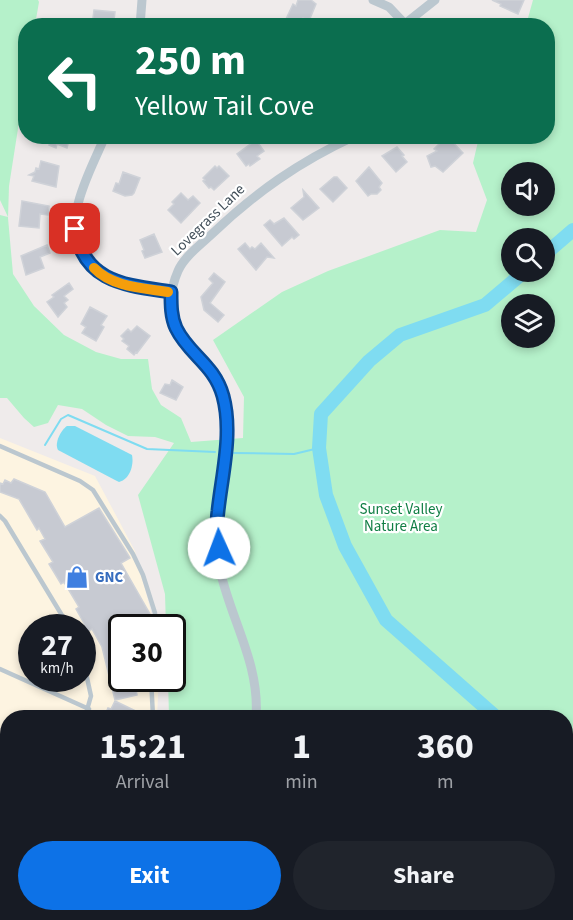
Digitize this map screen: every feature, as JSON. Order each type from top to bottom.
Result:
[{"type":"street","points":[[141,18],[142,0]]},
{"type":"street","points":[[373,0],[389,7],[400,18]]},
{"type":"street","points":[[413,18],[435,0]]},
{"type":"street","points":[[102,144],[74,219],[76,237],[82,253],[96,271],[106,278],[171,292]]},
{"type":"street","name":"Lovegrass Lane","points":[[256,710],[256,691],[250,660],[220,568],[218,512],[226,445],[226,415],[223,399],[213,374],[205,362],[187,345],[176,328],[172,317],[171,292],[179,269],[194,251],[240,208],[269,184],[340,144]]},
{"type":"lane","points":[[0,446],[81,481],[93,490],[143,575],[155,614]]},
{"type":"lane","points":[[0,516],[61,614]]},
{"type":"lane","points":[[0,669],[89,709],[90,692]]},
{"type":"lane","points":[[152,692],[153,710]]},
{"type":"shaded area","points":[[0,438],[95,476],[135,551],[152,614],[108,614],[108,692],[158,692],[157,710],[0,710]]},
{"type":"green space","name":"Sunset Valley Nature Area","points":[[0,0],[38,0],[36,18],[18,18],[18,129],[9,186],[8,218],[13,274],[34,306],[64,335],[96,352],[121,359],[148,359],[152,389],[161,405],[181,418],[191,442],[243,438],[244,397],[213,340],[282,292],[328,271],[440,230],[476,232],[487,200],[473,163],[477,144],[555,144],[555,18],[528,18],[533,0],[573,0],[573,710],[169,710],[168,692],[186,692],[186,614],[166,614],[165,594],[138,495],[174,443],[155,437],[128,436],[82,409],[58,405],[48,423],[34,427],[7,398],[0,398],[0,215],[8,217],[0,200]]},
{"type":"water","points":[[67,426],[75,426],[132,455],[132,467],[126,478],[119,482],[58,450],[59,437]]},
{"type":"building","points":[[298,0],[311,0],[316,4],[310,18],[286,18],[293,4],[296,6]]},
{"type":"building","points":[[492,0],[524,0],[518,14]]},
{"type":"building","points":[[94,10],[115,12],[114,18],[93,18]]},
{"type":"building","points":[[251,144],[259,144],[264,151],[257,156],[260,159],[250,166],[249,164],[246,166],[237,154]]},
{"type":"building","points":[[439,144],[455,144],[463,153],[443,172],[435,166],[431,167],[427,156],[437,151],[434,149]]},
{"type":"building","points":[[397,147],[407,162],[396,172],[382,156]]},
{"type":"building","points":[[41,161],[59,166],[56,187],[32,181],[34,176],[29,175],[35,172],[36,168],[39,169]]},
{"type":"building","points":[[215,166],[217,168],[219,166],[229,176],[214,190],[209,188],[203,178]]},
{"type":"building","points":[[369,167],[382,183],[379,187],[381,190],[377,194],[368,196],[356,181]]},
{"type":"building","points":[[123,172],[140,178],[132,195],[125,196],[113,191],[116,183],[119,184]]},
{"type":"building","points":[[337,177],[347,188],[333,202],[320,189]]},
{"type":"building","points":[[303,190],[319,208],[303,220],[291,208],[304,197]]},
{"type":"building","points":[[181,193],[188,200],[193,196],[200,203],[181,223],[168,210]]},
{"type":"building","points":[[22,201],[49,206],[48,215],[40,214],[39,228],[19,226]]},
{"type":"building","points":[[284,218],[299,235],[294,239],[292,237],[282,246],[264,225],[270,220],[274,224]]},
{"type":"building","points":[[154,234],[162,252],[145,258],[140,240]]},
{"type":"building","points":[[245,243],[250,249],[252,247],[255,249],[261,243],[274,258],[267,257],[256,270],[238,249]]},
{"type":"building","points":[[47,245],[50,253],[40,257],[44,268],[26,275],[21,256]]},
{"type":"building","points":[[214,273],[225,282],[210,303],[224,315],[218,322],[204,310],[201,297],[213,283],[209,279]]},
{"type":"building","points":[[69,283],[73,289],[64,296],[68,300],[64,303],[67,307],[58,317],[47,302],[54,297],[52,295]]},
{"type":"building","points":[[90,307],[107,316],[101,325],[104,327],[96,341],[82,333],[86,327],[81,324]]},
{"type":"building","points":[[137,326],[150,336],[134,355],[127,349],[129,346],[122,341],[124,339],[121,336],[128,329],[131,332]]},
{"type":"building","points":[[172,380],[183,387],[176,400],[160,393],[165,384],[170,385]]},
{"type":"building","points":[[14,479],[45,492],[65,527],[99,508],[129,556],[130,558],[121,563],[150,614],[108,614],[108,671],[102,647],[96,636],[96,614],[79,614],[76,609],[79,607],[64,582],[61,584],[49,564],[53,562],[40,541],[45,539],[39,528],[37,530],[19,499],[0,492],[0,483],[3,484],[5,480],[11,483]]},
{"type":"building","points":[[113,692],[136,692],[137,695],[115,700]]},
{"type":"building","points":[[115,701],[134,710],[107,710],[111,709]]},
{"type":"waterway","points":[[555,246],[573,230]]},
{"type":"waterway","points":[[488,710],[386,620],[345,546],[326,495],[319,448],[321,414],[369,361],[400,335],[485,305],[512,282]]},
{"type":"waterway","points":[[45,445],[61,419],[68,415],[147,449],[215,452]]},
{"type":"waterway","points":[[234,453],[294,454],[319,448]]},
{"type":"slow traffic","points":[[94,268],[106,278],[116,282],[168,292]]},
{"type":"place","name":"GNC","points":[[77,577]]},
{"type":"route","points":[[75,229],[82,253],[96,271],[106,278],[116,282],[171,292],[172,317],[176,328],[187,345],[205,362],[219,385],[226,415],[226,445],[218,512],[219,548]]}]
